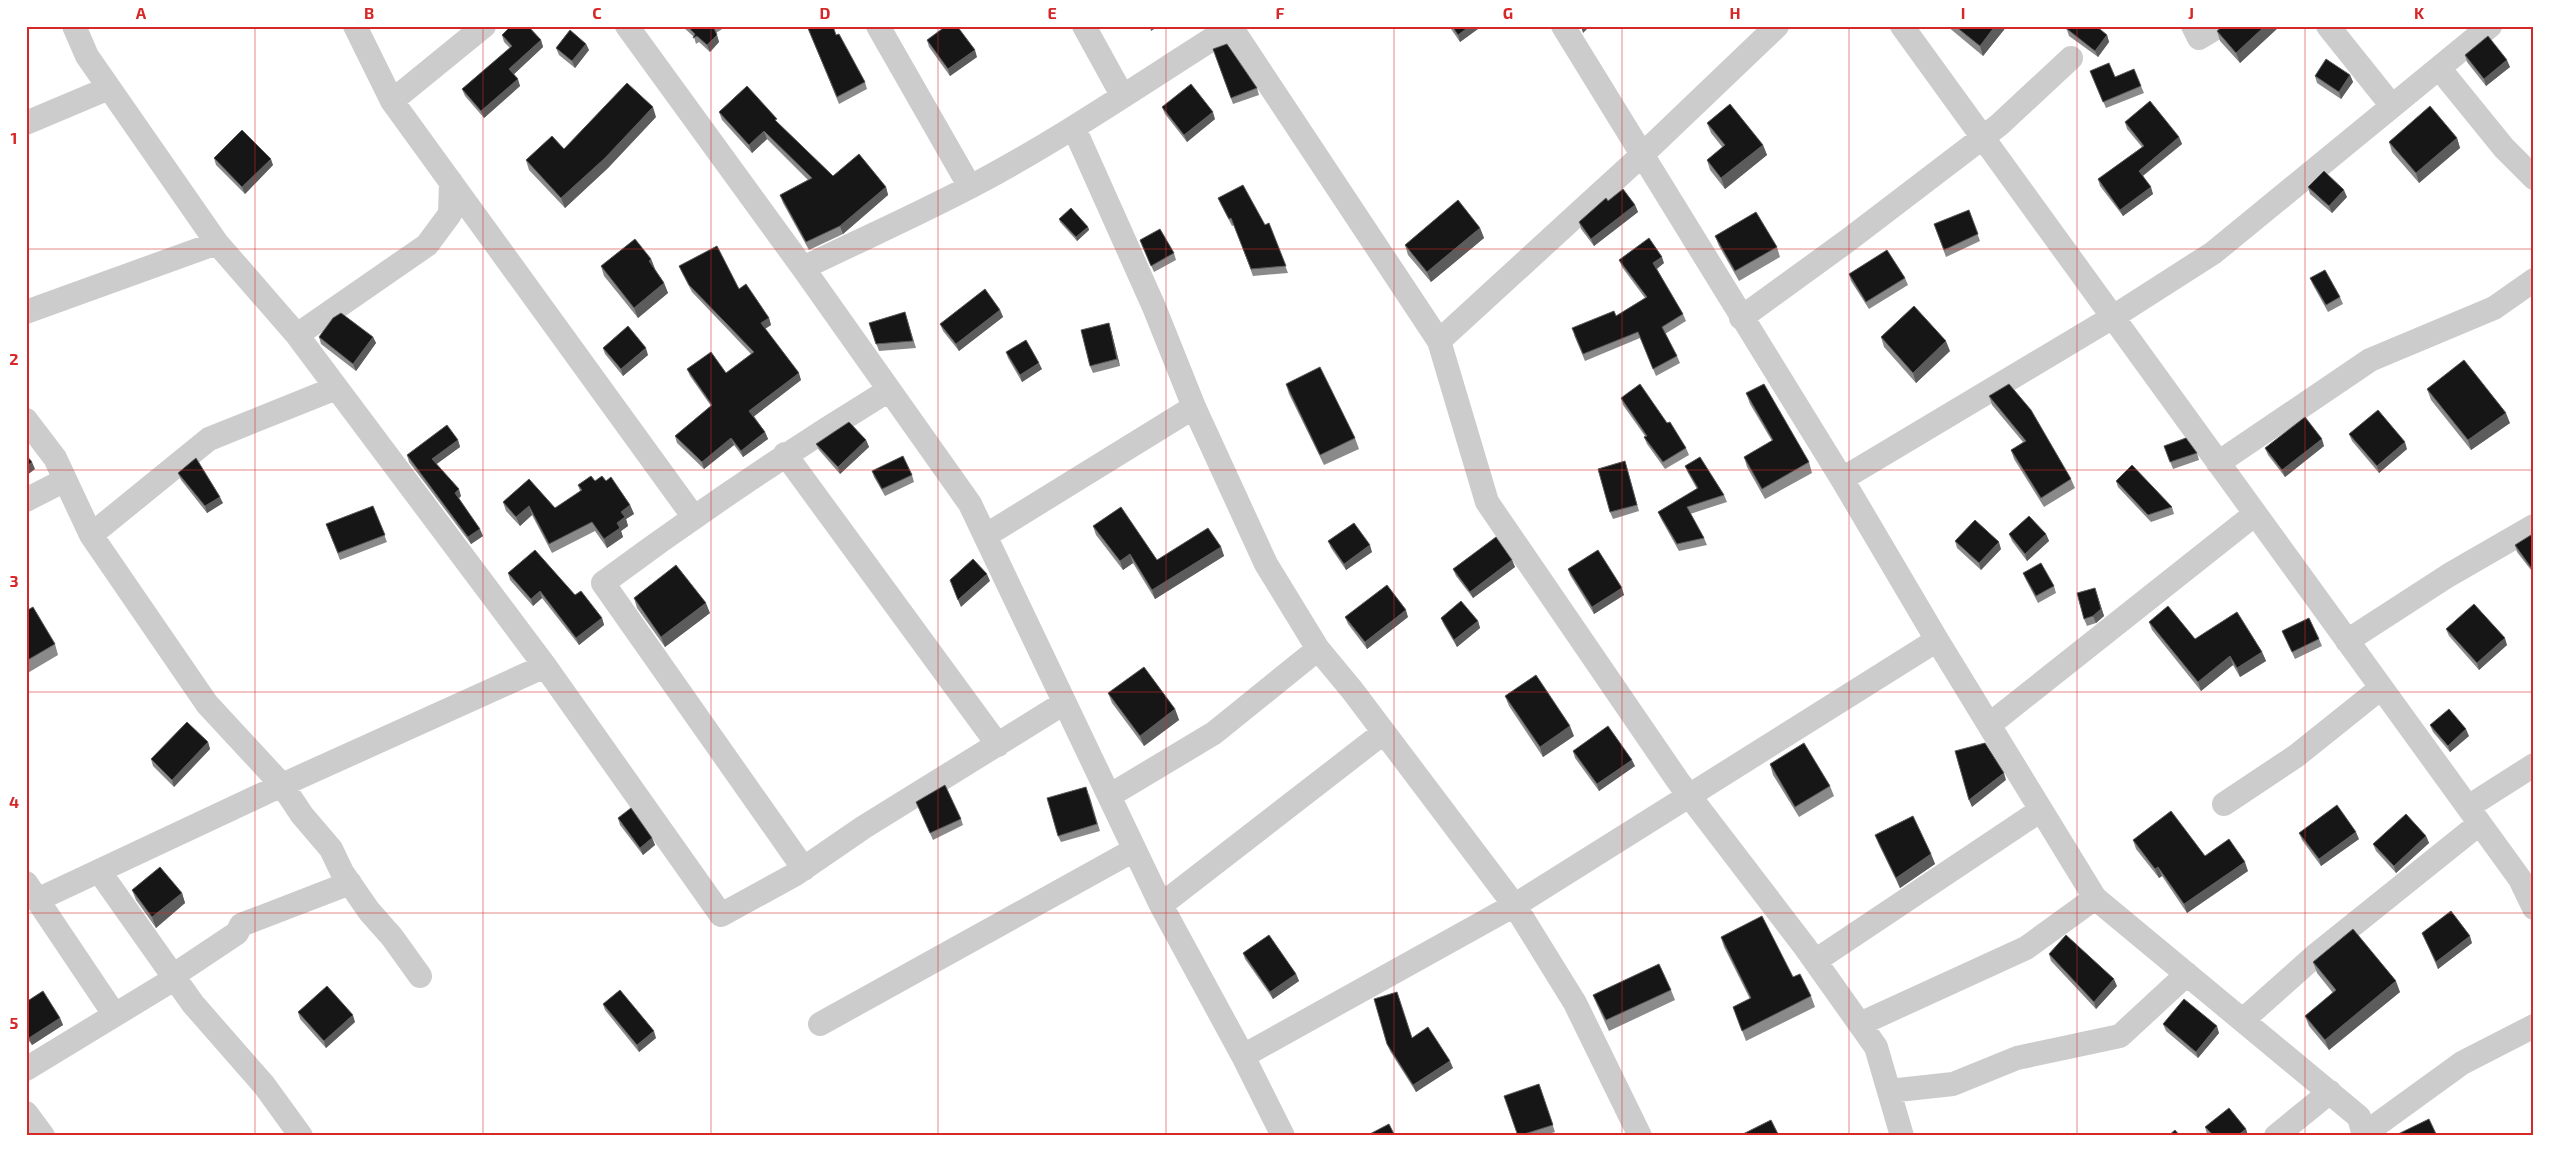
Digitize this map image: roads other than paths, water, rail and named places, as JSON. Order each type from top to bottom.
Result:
[{"type":"street","points":[[74,26],[87,56],[217,243],[297,335],[545,666],[721,915],[804,869],[864,827],[1064,703]]},
{"type":"street","points":[[355,26],[392,101],[693,516]]},
{"type":"street","points":[[392,101],[484,26]]},
{"type":"street","points":[[627,26],[803,268],[970,504],[1161,905],[1243,1056],[1283,1136]]},
{"type":"street","points":[[878,26],[970,187]]},
{"type":"street","points":[[1084,26],[1122,95]]},
{"type":"street","points":[[1563,26],[1741,318],[1842,479],[1937,640],[2095,898],[2359,1116],[2364,1135],[2462,1063],[2534,1026]]},
{"type":"street","points":[[1439,341],[1642,155],[1777,26]]},
{"type":"street","points":[[1902,26],[2520,879],[2534,908]]},
{"type":"street","points":[[2193,26],[2199,38],[2219,26]]},
{"type":"street","points":[[2328,26],[2392,106]]},
{"type":"street","points":[[1842,479],[2113,317],[2213,253],[2490,26]]},
{"type":"street","points":[[803,268],[970,187],[1074,128],[1122,95],[1232,27],[1439,341],[1487,502],[1690,796],[1815,961],[1876,1047],[1902,1136]]},
{"type":"street","points":[[1741,318],[1848,241],[2000,124],[2071,58]]},
{"type":"street","points":[[2439,68],[2504,148],[2534,178]]},
{"type":"street","points":[[26,123],[109,88]]},
{"type":"street","points":[[1074,128],[1154,307],[1194,407],[1266,564],[1318,648],[1515,906],[1575,1003],[1640,1136]]},
{"type":"street","points":[[297,335],[426,245],[450,214],[452,182]]},
{"type":"street","points":[[26,312],[217,243]]},
{"type":"street","points":[[2218,463],[2370,360],[2494,308],[2534,280]]},
{"type":"street","points":[[91,535],[209,439],[336,388]]},
{"type":"street","points":[[804,869],[603,583],[693,516],[785,454],[888,390]]},
{"type":"street","points":[[985,536],[1194,407]]},
{"type":"street","points":[[26,420],[55,458],[91,535],[207,704],[282,785],[302,815],[331,849],[350,883],[420,976]]},
{"type":"street","points":[[785,454],[998,745]]},
{"type":"street","points":[[26,500],[65,480]]},
{"type":"street","points":[[1989,725],[2255,514]]},
{"type":"street","points":[[2348,641],[2449,575],[2534,526]]},
{"type":"street","points":[[1243,1056],[1515,906],[1937,640]]},
{"type":"street","points":[[1109,796],[1214,733],[1318,648]]},
{"type":"street","points":[[114,1014],[33,891],[98,872],[282,785],[545,666]]},
{"type":"street","points":[[2224,804],[2296,756],[2381,688]]},
{"type":"street","points":[[1161,905],[1383,733]]},
{"type":"street","points":[[2243,1020],[2474,815],[2534,765]]},
{"type":"street","points":[[1815,961],[2041,810]]},
{"type":"street","points":[[820,1024],[1134,850]]},
{"type":"street","points":[[98,872],[174,979],[264,1085],[301,1136]]},
{"type":"street","points":[[26,1069],[174,979],[183,968],[237,933],[241,925],[350,883]]},
{"type":"street","points":[[1860,1024],[2026,948],[2095,898]]},
{"type":"street","points":[[1889,1091],[1954,1084],[2017,1058],[2120,1036],[2187,974]]},
{"type":"street","points":[[2276,1136],[2330,1092]]},
{"type":"street","points":[[26,1113],[43,1136]]}]
